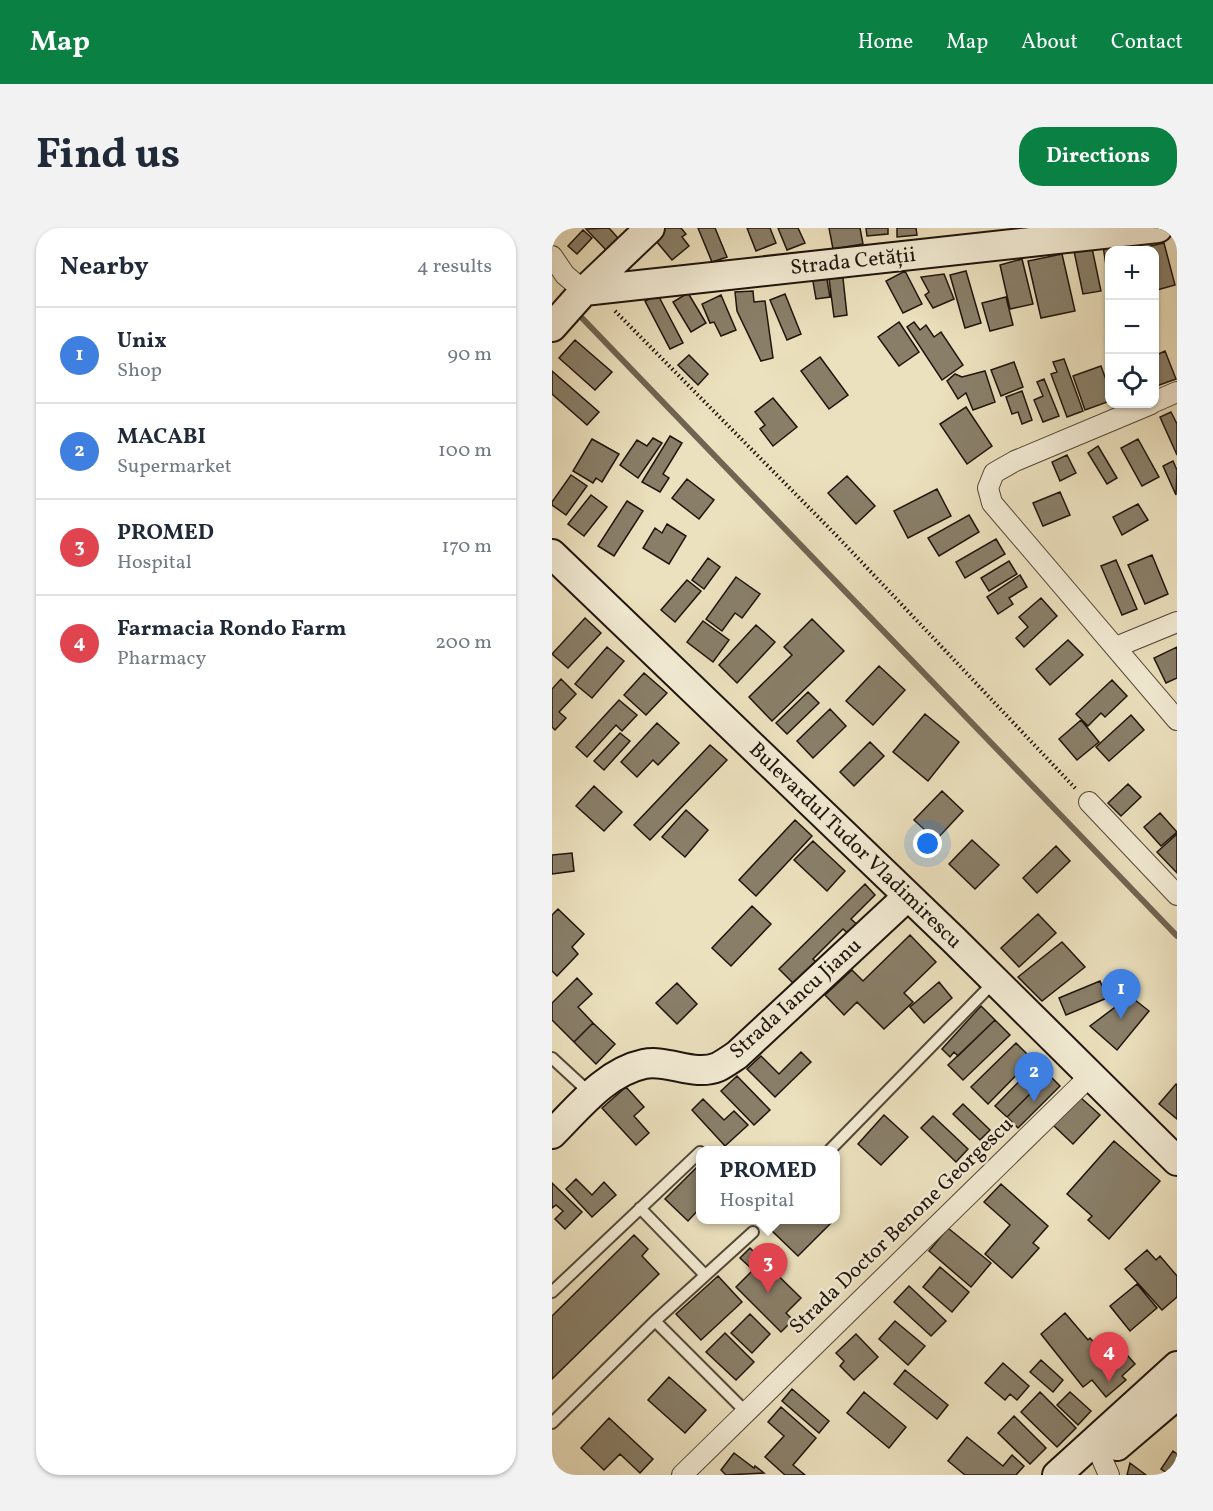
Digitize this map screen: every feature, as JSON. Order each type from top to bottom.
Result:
[{"type":"street","points":[[552,327],[584,291],[650,228]]},
{"type":"street","name":"Strada Cetății","points":[[584,291],[1158,228]]},
{"type":"street","points":[[552,256],[566,275],[584,291]]},
{"type":"street","points":[[1159,400],[1177,392]]},
{"type":"street","points":[[1141,408],[1015,461],[994,472],[988,488],[992,503],[1177,720]]},
{"type":"street","name":"Bulevardul Tudor Vladimirescu","points":[[552,554],[1167,1147],[1177,1161]]},
{"type":"street","points":[[1116,648],[1177,622]]},
{"type":"street","points":[[1089,802],[1177,895]]},
{"type":"street","name":"Strada Iancu Jianu","points":[[552,1134],[612,1077],[644,1064],[658,1063],[692,1070],[717,1068],[737,1055],[908,896]]},
{"type":"street","name":"Strada Doctor Benone Georgescu","points":[[682,1475],[1091,1075]]},
{"type":"street","points":[[1057,1475],[1177,1366]]},
{"type":"street","points":[[1098,1470],[1177,1395]]},
{"type":"lane","points":[[834,1146],[995,981]]},
{"type":"lane","points":[[552,1058],[592,1095]]},
{"type":"lane","points":[[552,1292],[696,1156]]},
{"type":"lane","points":[[640,1208],[705,1275]]},
{"type":"lane","points":[[552,1423],[655,1321],[753,1232]]},
{"type":"lane","points":[[655,1321],[746,1412]]},
{"type":"path","points":[[584,291],[614,310],[820,518],[1089,802]]},
{"type":"building","points":[[609,228],[618,238],[606,250],[586,229]]},
{"type":"building","points":[[659,228],[681,228],[686,234],[682,237],[689,246],[672,260],[651,235]]},
{"type":"building","points":[[698,228],[715,228],[727,257],[712,262]]},
{"type":"building","points":[[747,228],[770,228],[776,243],[756,251]]},
{"type":"building","points":[[778,228],[798,228],[805,243],[787,250]]},
{"type":"building","points":[[829,228],[860,228],[863,244],[833,249]]},
{"type":"building","points":[[866,228],[888,228],[888,234],[867,236]]},
{"type":"building","points":[[897,228],[916,228],[917,235],[897,237]]},
{"type":"building","points":[[583,230],[592,238],[577,254],[568,246]]},
{"type":"building","points":[[1134,242],[1134,246],[1105,246],[1105,259],[1103,246]]},
{"type":"building","points":[[1164,243],[1175,285],[1159,289],[1159,246],[1150,246]]},
{"type":"building","points":[[1092,248],[1101,291],[1083,294],[1074,251]]},
{"type":"building","points":[[1062,254],[1075,311],[1041,318],[1028,261]]},
{"type":"building","points":[[1022,259],[1033,304],[1010,309],[1000,265]]},
{"type":"building","points":[[842,269],[847,315],[834,317],[828,271]]},
{"type":"building","points":[[905,271],[922,304],[903,313],[886,281]]},
{"type":"building","points":[[966,271],[981,323],[965,328],[950,275]]},
{"type":"building","points":[[826,274],[830,297],[816,299],[812,276]]},
{"type":"building","points":[[944,274],[954,299],[933,308],[925,295],[929,292],[921,277]]},
{"type":"building","points":[[753,291],[754,302],[765,301],[773,358],[761,361],[737,311],[735,292]]},
{"type":"building","points":[[688,293],[706,323],[691,332],[673,302]]},
{"type":"building","points":[[785,294],[801,334],[787,340],[770,300]]},
{"type":"building","points":[[658,295],[683,343],[670,349],[645,301]]},
{"type":"building","points":[[721,295],[736,330],[721,336],[714,322],[710,323],[702,304]]},
{"type":"building","points":[[1006,297],[1013,325],[990,331],[982,303]]},
{"type":"building","points":[[899,322],[919,352],[899,366],[878,337]]},
{"type":"building","points":[[914,322],[920,330],[926,325],[934,337],[941,332],[963,365],[942,380],[907,327]]},
{"type":"building","points":[[575,340],[612,372],[595,390],[559,358]]},
{"type":"building","points":[[1165,351],[1176,379],[1159,385],[1159,354]]},
{"type":"building","points":[[689,355],[708,374],[698,385],[678,365]]},
{"type":"building","points":[[820,357],[848,395],[829,409],[801,371]]},
{"type":"building","points":[[1064,359],[1083,411],[1067,417],[1051,374],[1057,372],[1053,362]]},
{"type":"building","points":[[1014,362],[1023,387],[1001,396],[991,370]]},
{"type":"building","points":[[1101,366],[1105,377],[1105,403],[1085,410],[1073,376]]},
{"type":"building","points":[[552,371],[599,412],[587,425],[552,394]]},
{"type":"building","points":[[985,371],[995,402],[973,410],[966,393],[958,399],[947,381],[955,374],[962,377]]},
{"type":"building","points":[[1044,379],[1059,416],[1043,422],[1034,400],[1043,396],[1037,382]]},
{"type":"building","points":[[1022,391],[1032,420],[1022,424],[1018,412],[1012,414],[1006,397]]},
{"type":"building","points":[[773,398],[797,427],[773,446],[760,429],[765,425],[755,412]]},
{"type":"building","points":[[966,407],[992,446],[967,464],[940,424]]},
{"type":"building","points":[[1171,412],[1177,424],[1177,455],[1160,417]]},
{"type":"building","points":[[670,436],[682,443],[663,474],[669,478],[660,492],[642,482]]},
{"type":"building","points":[[653,438],[662,443],[638,478],[620,465],[637,440],[647,446]]},
{"type":"building","points":[[592,439],[619,454],[602,482],[596,478],[593,483],[573,471]]},
{"type":"building","points":[[1138,439],[1159,477],[1142,486],[1121,448]]},
{"type":"building","points":[[1098,446],[1117,478],[1107,484],[1088,453]]},
{"type":"building","points":[[1067,455],[1076,473],[1060,481],[1052,462]]},
{"type":"building","points":[[1173,461],[1177,470],[1176,495],[1163,466]]},
{"type":"building","points":[[571,475],[587,486],[566,515],[552,505],[552,502]]},
{"type":"building","points":[[847,476],[875,506],[856,524],[828,493]]},
{"type":"building","points":[[687,479],[714,500],[699,519],[672,498]]},
{"type":"building","points":[[937,489],[951,516],[908,538],[894,511]]},
{"type":"building","points":[[1060,492],[1070,515],[1043,526],[1033,503]]},
{"type":"building","points":[[591,495],[607,507],[584,536],[568,524]]},
{"type":"building","points":[[627,501],[643,511],[614,556],[598,546]]},
{"type":"building","points":[[1138,504],[1148,520],[1122,535],[1113,517]]},
{"type":"building","points":[[969,515],[979,532],[939,556],[928,538]]},
{"type":"building","points":[[667,524],[686,536],[669,564],[643,548],[655,528],[662,533]]},
{"type":"building","points":[[996,539],[1005,554],[965,578],[956,562]]},
{"type":"building","points":[[1152,555],[1168,594],[1145,604],[1128,565]]},
{"type":"building","points":[[708,558],[720,567],[704,589],[692,580]]},
{"type":"building","points":[[1116,560],[1137,609],[1122,615],[1101,566]]},
{"type":"building","points":[[1009,561],[1017,574],[989,591],[981,578]]},
{"type":"building","points":[[1020,575],[1027,587],[1009,598],[1013,604],[998,614],[987,597]]},
{"type":"building","points":[[736,577],[760,594],[742,618],[735,613],[722,631],[706,619]]},
{"type":"building","points":[[687,580],[701,591],[675,622],[661,610]]},
{"type":"building","points":[[1041,598],[1057,616],[1024,647],[1016,638],[1028,627],[1019,617]]},
{"type":"building","points":[[585,618],[601,633],[568,668],[552,654]]},
{"type":"building","points":[[812,619],[844,651],[772,721],[749,697],[792,655],[784,647]]},
{"type":"building","points":[[703,621],[729,640],[713,662],[687,642]]},
{"type":"building","points":[[756,625],[775,642],[737,683],[719,665]]},
{"type":"building","points":[[1068,640],[1083,655],[1050,685],[1036,669]]},
{"type":"building","points":[[607,647],[624,661],[592,698],[575,684]]},
{"type":"building","points":[[1177,647],[1177,678],[1166,683],[1154,658]]},
{"type":"building","points":[[879,666],[905,690],[873,725],[846,701]]},
{"type":"building","points":[[644,673],[667,693],[646,715],[624,695]]},
{"type":"building","points":[[561,679],[576,694],[559,712],[566,718],[555,730],[552,727],[552,689]]},
{"type":"building","points":[[1112,680],[1127,696],[1105,717],[1101,713],[1088,726],[1076,714]]},
{"type":"building","points":[[808,692],[819,703],[787,734],[776,723]]},
{"type":"building","points":[[619,700],[637,715],[622,731],[616,725],[587,757],[576,747]]},
{"type":"building","points":[[830,709],[846,726],[813,758],[797,741]]},
{"type":"building","points":[[925,714],[959,742],[928,781],[893,752]]},
{"type":"building","points":[[1131,715],[1144,730],[1109,761],[1096,747]]},
{"type":"building","points":[[1081,720],[1099,742],[1077,760],[1059,739]]},
{"type":"building","points":[[657,723],[679,743],[658,765],[653,760],[637,777],[621,762]]},
{"type":"building","points":[[620,733],[630,741],[604,770],[594,761]]},
{"type":"building","points":[[870,742],[884,756],[854,786],[840,772]]},
{"type":"building","points":[[710,745],[727,760],[650,840],[634,825]]},
{"type":"building","points":[[1128,784],[1141,797],[1121,816],[1108,803]]},
{"type":"building","points":[[594,786],[622,812],[604,831],[576,806]]},
{"type":"building","points":[[942,791],[963,811],[936,840],[914,820]]},
{"type":"building","points":[[686,810],[708,830],[685,857],[662,837]]},
{"type":"building","points":[[1160,813],[1177,832],[1161,846],[1144,827]]},
{"type":"building","points":[[795,820],[812,836],[756,896],[739,880]]},
{"type":"building","points":[[1177,834],[1177,873],[1157,852]]},
{"type":"building","points":[[972,840],[999,865],[975,889],[949,864]]},
{"type":"building","points":[[813,841],[845,871],[827,891],[794,860]]},
{"type":"building","points":[[1056,846],[1070,861],[1037,893],[1023,878]]},
{"type":"building","points":[[572,853],[574,871],[552,874],[552,855]]},
{"type":"building","points":[[865,884],[875,895],[851,919],[862,929],[853,938],[843,929],[813,959],[820,966],[798,988],[779,969]]},
{"type":"building","points":[[752,906],[771,924],[731,966],[712,948]]},
{"type":"building","points":[[558,909],[584,934],[572,947],[578,954],[557,976],[552,971],[552,915]]},
{"type":"building","points":[[1038,914],[1056,933],[1019,967],[1001,948]]},
{"type":"building","points":[[910,935],[936,962],[904,993],[913,1002],[884,1029],[857,1002],[844,1015],[825,995],[852,970],[863,981]]},
{"type":"building","points":[[1062,942],[1085,967],[1042,1001],[1018,977]]},
{"type":"building","points":[[577,978],[592,994],[578,1007],[593,1023],[574,1042],[552,1020],[552,1003]]},
{"type":"building","points":[[1100,981],[1107,998],[1066,1015],[1059,998]]},
{"type":"building","points":[[939,982],[952,998],[924,1023],[910,1007]]},
{"type":"building","points":[[677,983],[697,1004],[677,1024],[656,1003]]},
{"type":"building","points":[[1130,996],[1149,1011],[1117,1050],[1090,1026]]},
{"type":"building","points":[[981,1006],[995,1020],[958,1056],[954,1052],[950,1057],[942,1049]]},
{"type":"building","points":[[995,1020],[1010,1035],[963,1080],[948,1065]]},
{"type":"building","points":[[593,1023],[615,1044],[596,1064],[574,1042]]},
{"type":"building","points":[[1016,1043],[1032,1059],[988,1104],[971,1087]]},
{"type":"building","points":[[801,1052],[811,1062],[775,1097],[747,1069],[761,1056],[779,1074]]},
{"type":"building","points":[[1037,1063],[1049,1075],[1007,1117],[995,1106]]},
{"type":"building","points":[[1049,1075],[1060,1086],[1018,1128],[1007,1117]]},
{"type":"building","points":[[737,1076],[770,1110],[754,1125],[721,1091]]},
{"type":"building","points":[[1176,1084],[1177,1086],[1177,1119],[1159,1104]]},
{"type":"building","points":[[626,1087],[644,1107],[634,1116],[649,1133],[636,1145],[602,1108]]},
{"type":"building","points":[[1080,1097],[1100,1115],[1073,1144],[1053,1125]]},
{"type":"building","points":[[703,1099],[724,1120],[734,1111],[748,1125],[725,1146],[692,1110]]},
{"type":"building","points":[[963,1104],[990,1130],[980,1140],[953,1114]]},
{"type":"building","points":[[884,1115],[908,1137],[881,1165],[858,1144]]},
{"type":"building","points":[[933,1116],[968,1149],[956,1162],[921,1128]]},
{"type":"building","points":[[1114,1141],[1160,1181],[1109,1239],[1088,1220],[1092,1216],[1067,1194]]},
{"type":"building","points":[[696,1168],[696,1212],[688,1221],[665,1199]]},
{"type":"building","points":[[576,1179],[592,1195],[604,1182],[616,1195],[592,1217],[566,1189]]},
{"type":"building","points":[[552,1183],[582,1212],[565,1229],[555,1219],[563,1211],[556,1205],[552,1208]]},
{"type":"building","points":[[1001,1184],[1048,1226],[1033,1243],[1039,1248],[1012,1278],[985,1254],[1010,1225],[984,1202]]},
{"type":"building","points":[[776,1224],[830,1224],[798,1256],[770,1229]]},
{"type":"building","points":[[948,1228],[991,1263],[971,1287],[929,1251]]},
{"type":"building","points":[[634,1235],[648,1249],[642,1256],[659,1274],[552,1379],[552,1316]]},
{"type":"building","points":[[750,1248],[801,1298],[786,1313],[793,1320],[781,1332],[736,1287],[753,1270],[740,1258]]},
{"type":"building","points":[[1147,1250],[1156,1260],[1160,1256],[1177,1276],[1177,1297],[1162,1310],[1125,1269]]},
{"type":"building","points":[[940,1267],[969,1292],[952,1312],[923,1287]]},
{"type":"building","points":[[718,1276],[742,1302],[701,1340],[676,1314]]},
{"type":"building","points":[[1137,1284],[1157,1308],[1130,1331],[1110,1306]]},
{"type":"building","points":[[909,1286],[946,1321],[931,1336],[894,1302]]},
{"type":"building","points":[[1065,1313],[1088,1340],[1090,1338],[1101,1350],[1114,1340],[1135,1364],[1122,1376],[1126,1380],[1106,1397],[1092,1380],[1083,1387],[1041,1334]]},
{"type":"building","points":[[750,1314],[770,1334],[752,1353],[731,1333]]},
{"type":"building","points":[[895,1321],[925,1346],[908,1365],[879,1339]]},
{"type":"building","points":[[725,1333],[754,1362],[736,1380],[706,1352]]},
{"type":"building","points":[[856,1334],[878,1357],[854,1380],[840,1366],[844,1361],[836,1353]]},
{"type":"building","points":[[1041,1360],[1063,1380],[1053,1392],[1030,1372]]},
{"type":"building","points":[[1003,1363],[1029,1386],[1017,1400],[1010,1394],[1005,1400],[985,1383]]},
{"type":"building","points":[[905,1370],[948,1405],[937,1419],[894,1384]]},
{"type":"building","points":[[669,1377],[706,1410],[685,1433],[648,1400]]},
{"type":"building","points":[[792,1389],[829,1421],[819,1433],[782,1401]]},
{"type":"building","points":[[864,1392],[906,1427],[889,1448],[847,1413]]},
{"type":"building","points":[[1040,1392],[1076,1428],[1057,1447],[1021,1412]]},
{"type":"building","points":[[1070,1392],[1091,1411],[1078,1425],[1057,1405]]},
{"type":"building","points":[[781,1407],[816,1438],[793,1465],[805,1475],[785,1475],[765,1457],[784,1436],[768,1422]]},
{"type":"building","points":[[1014,1416],[1046,1448],[1030,1464],[998,1433]]},
{"type":"building","points":[[609,1418],[653,1459],[640,1473],[620,1454],[604,1470],[581,1448]]},
{"type":"building","points":[[967,1437],[1003,1466],[1012,1455],[1024,1466],[1016,1475],[965,1475],[948,1461]]},
{"type":"building","points":[[1173,1451],[1177,1454],[1177,1475],[1170,1475],[1161,1469]]},
{"type":"building","points":[[734,1453],[764,1473],[726,1475],[721,1470]]},
{"type":"building","points":[[1130,1463],[1146,1475],[1127,1475]]},
{"type":"waterway","points":[[583,319],[1177,936]]},
{"type":"place","name":"Unix","points":[[1121,1019]]},
{"type":"place","name":"MACABI","points":[[1034,1102]]},
{"type":"place","name":"PROMED","points":[[768,1293]]},
{"type":"place","name":"Farmacia Rondo Farm","points":[[1109,1382]]}]
